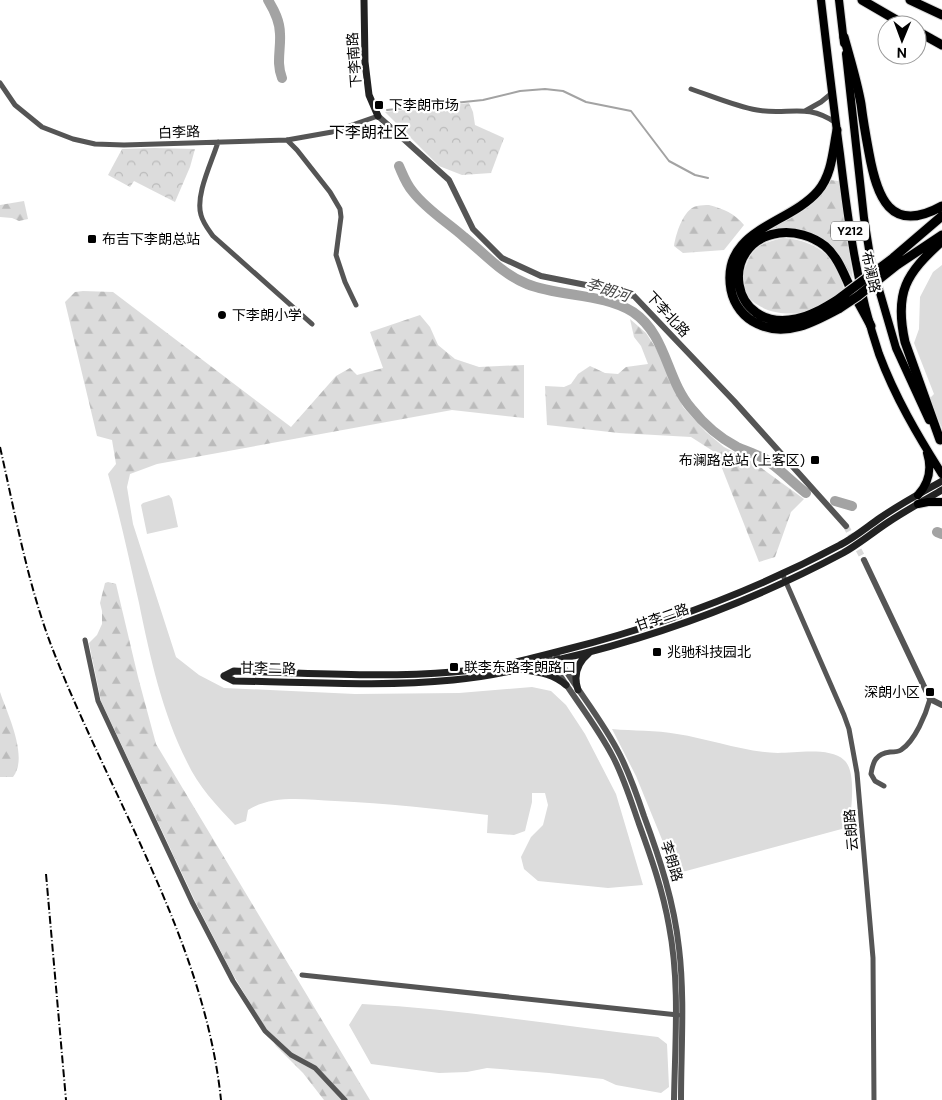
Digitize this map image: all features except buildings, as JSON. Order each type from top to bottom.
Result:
[{"type":"highway","points":[[862,0],[888,15]]},
{"type":"highway","points":[[910,0],[942,15]]},
{"type":"highway","points":[[844,37],[858,89],[872,172],[883,201],[897,213],[913,216],[942,206]]},
{"type":"highway","points":[[927,37],[942,45]]},
{"type":"highway","points":[[836,127],[826,178],[819,190],[809,201],[763,227],[743,243],[731,266],[730,284],[733,297],[748,319],[760,326],[772,329],[782,330],[806,326],[839,304],[895,261],[942,216]]},
{"type":"highway","points":[[839,304],[796,320],[780,321],[767,319],[754,312],[745,303],[740,294],[739,274],[744,255],[752,246],[773,234],[787,232],[802,234],[814,239],[826,247],[835,259],[871,326]]},
{"type":"highway","points":[[895,261],[942,235]]},
{"type":"highway","points":[[941,442],[905,342],[901,312],[902,296],[910,276],[919,263],[942,241]]},
{"type":"main road","name":"下李南路","points":[[364,0],[365,62],[369,95],[378,116]]},
{"type":"main road","name":"布澜路","points":[[821,0],[855,267],[879,353],[893,388],[926,449],[942,474]]},
{"type":"main road","name":"布澜路","points":[[839,0],[864,218],[871,262],[896,348],[915,392],[941,442]]},
{"type":"main road","points":[[918,495],[924,488],[929,476],[929,458],[926,449]]},
{"type":"main road","name":"甘李二路","points":[[942,481],[842,545],[733,595],[633,632],[504,665],[453,672],[384,674],[234,671],[224,676],[234,680],[384,683],[454,680],[515,670],[590,652],[670,628],[786,580],[845,552],[942,490]]},
{"type":"main road","points":[[918,504],[942,502]]},
{"type":"main road","points":[[578,690],[576,670],[583,658],[590,652]]},
{"type":"main road","points":[[515,670],[547,674],[566,685]]},
{"type":"street","name":"白李路","points":[[0,83],[15,105],[42,126],[73,139],[95,144],[124,145],[287,140],[332,132],[378,116]]},
{"type":"street","points":[[691,90],[758,111],[805,111],[823,116],[836,127]]},
{"type":"street","points":[[805,111],[832,93]]},
{"type":"street","name":"下李北路","points":[[378,116],[449,180],[474,229],[502,258],[540,276],[634,296],[734,401],[846,526]]},
{"type":"street","points":[[287,140],[330,192],[340,209],[341,217],[336,256],[356,305]]},
{"type":"street","points":[[218,142],[201,196],[200,213],[205,225],[213,236],[312,324]]},
{"type":"street","points":[[864,560],[930,699],[926,714],[918,730],[906,746],[900,752],[880,755],[874,759],[871,774],[875,781],[884,786]]},
{"type":"street","name":"云朗路","points":[[782,573],[844,715],[854,752],[873,958],[874,1100]]},
{"type":"street","points":[[85,640],[98,701],[192,902],[233,981],[265,1031],[291,1055],[315,1068],[344,1100]]},
{"type":"street","name":"李朗路","points":[[551,654],[566,685],[602,737],[614,758],[657,874],[672,946],[678,1015],[681,1100]]},
{"type":"street","name":"李朗路","points":[[555,661],[608,733],[621,756],[641,806],[672,902],[679,948],[674,1100]]},
{"type":"street","points":[[930,699],[942,704]]},
{"type":"street","points":[[302,976],[678,1015]]},
{"type":"green space","points":[[469,103],[475,125],[504,138],[491,173],[462,175],[439,166],[385,112]]},
{"type":"green space","points":[[122,149],[195,149],[190,167],[175,202],[134,181],[130,187],[108,175]]},
{"type":"green space","points":[[830,180],[839,181],[853,279],[843,262],[830,248],[799,230],[754,239],[759,234],[790,219],[809,207]]},
{"type":"green space","points":[[24,201],[28,219],[19,221],[0,217],[0,205]]},
{"type":"green space","points":[[709,205],[728,212],[744,225],[724,250],[683,253],[674,246],[678,229],[684,217],[692,208]]},
{"type":"green space","points":[[783,238],[799,240],[815,246],[828,256],[838,270],[844,289],[830,300],[810,311],[779,313],[767,310],[757,304],[749,297],[744,288],[743,276],[748,261],[758,247],[767,242]]},
{"type":"green space","points":[[942,265],[942,428],[929,399],[934,394],[914,343],[919,329],[920,297],[933,272]]},
{"type":"green space","points":[[75,292],[113,292],[291,427],[336,376],[350,368],[357,375],[383,368],[370,332],[420,315],[430,327],[438,345],[455,359],[479,367],[524,365],[524,418],[452,410],[157,464],[130,474],[108,474],[116,464],[112,440],[97,436],[65,302]]},
{"type":"green space","points":[[630,319],[646,333],[657,350],[683,407],[706,432],[724,447],[756,464],[804,499],[791,512],[775,557],[759,562],[716,453],[691,437],[619,433],[547,425],[545,386],[564,387],[571,384],[578,374],[590,366],[605,373],[618,374],[626,367],[648,364],[641,346],[634,337]]},
{"type":"green space","points":[[108,474],[130,474],[127,487],[133,524],[176,657],[199,675],[224,688],[355,694],[459,693],[532,687],[551,691],[566,705],[585,734],[616,794],[643,885],[608,888],[538,881],[524,869],[521,857],[531,837],[543,825],[548,805],[545,793],[532,793],[532,802],[525,831],[514,835],[487,833],[488,815],[392,805],[302,799],[279,800],[258,805],[248,810],[246,821],[235,825],[202,787],[187,762],[170,724],[152,664]]},
{"type":"green space","points":[[169,495],[172,499],[178,527],[147,534],[141,505]]},
{"type":"green space","points":[[105,583],[116,584],[156,744],[370,1100],[324,1100],[303,1073],[276,1046],[232,973],[195,901],[101,701],[89,643],[97,635],[102,624],[100,603]]},
{"type":"green space","points":[[0,692],[18,747],[19,758],[13,777],[0,777]]},
{"type":"green space","points":[[612,729],[653,731],[689,736],[765,752],[822,752],[838,756],[848,765],[851,773],[852,792],[849,827],[677,872],[636,776]]},
{"type":"green space","points":[[362,1004],[473,1014],[658,1037],[667,1044],[669,1087],[661,1093],[616,1085],[603,1079],[549,1073],[487,1068],[467,1072],[439,1073],[371,1064],[349,1025]]},
{"type":"waterway","name":"李朗河","points":[[268,0],[280,29],[279,67],[282,78]]},
{"type":"waterway","points":[[387,110],[483,100],[520,91],[545,89],[563,91],[586,102],[631,111],[669,161],[695,175],[708,178]]},
{"type":"waterway","name":"李朗河","points":[[399,166],[408,186],[424,205],[458,231],[494,263],[518,280],[540,288],[608,301],[633,312],[653,333],[676,384],[691,408],[701,419],[718,435],[737,447],[762,457],[806,493]]},
{"type":"waterway","name":"李朗河","points":[[835,501],[852,506]]},
{"type":"waterway","name":"李朗河","points":[[937,532],[942,534]]},
{"type":"tunnel","points":[[846,526],[864,560]]},
{"type":"railway","points":[[0,447],[22,547],[51,645],[74,701],[175,924],[195,982],[211,1040],[221,1100]]},
{"type":"railway","points":[[46,874],[66,1100]]},
{"type":"place","name":"下李朗市场","points":[[379,105]]},
{"type":"place","name":"布吉下李朗总站","points":[[92,239]]},
{"type":"place","name":"下李朗小学","points":[[222,315]]},
{"type":"place","name":"布澜路总站 (上客区)","points":[[815,460]]},
{"type":"place","name":"兆驰科技园北","points":[[657,652]]},
{"type":"place","name":"联李东路李朗路口","points":[[454,667]]},
{"type":"place","name":"深朗小区","points":[[930,692]]},
{"type":"district","name":"下李朗社区","points":[[369,132]]}]
